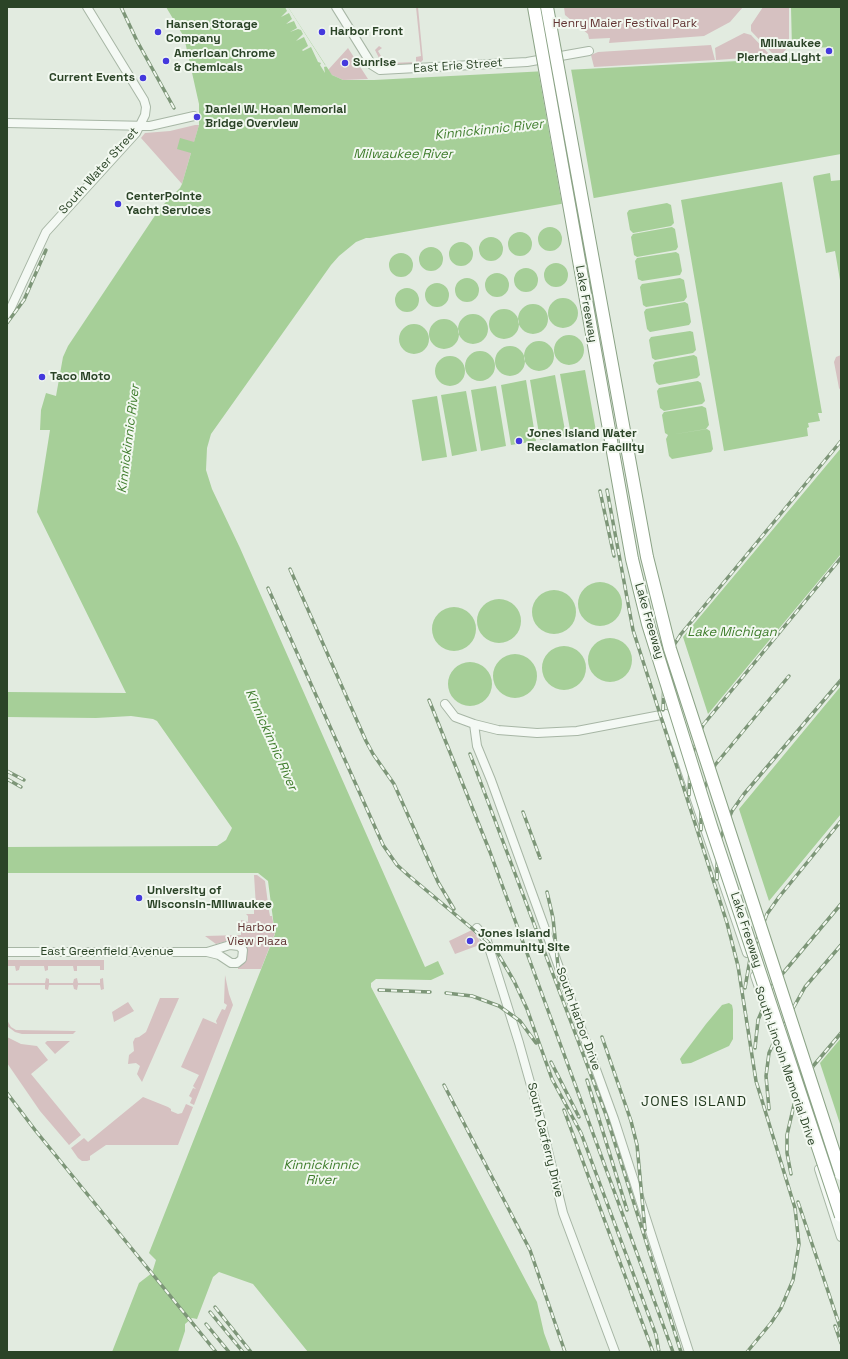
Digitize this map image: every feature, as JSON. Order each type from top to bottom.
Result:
[{"type":"highway","name":"Lake Freeway","points":[[534,7],[632,559],[644,610],[711,826],[841,1216]]},
{"type":"highway","name":"Lake Freeway","points":[[547,7],[647,557],[670,648],[841,1174]]},
{"type":"street","name":"South Water Street","points":[[7,316],[46,232],[136,133],[146,111],[144,100],[87,7]]},
{"type":"street","name":"East Erie Street","points":[[336,7],[372,65],[380,70],[527,62],[589,50]]},
{"type":"street","points":[[7,123],[140,126],[164,124],[194,116]]},
{"type":"street","points":[[445,704],[455,718],[474,724]]},
{"type":"street","name":"South Lincoln Memorial Drive","points":[[474,724],[498,730],[537,733],[577,731],[666,714],[796,1096],[841,1237]]},
{"type":"street","name":"South Harbor Drive","points":[[474,724],[477,746],[491,780],[614,1119],[689,1352]]},
{"type":"street","name":"South Carferry Drive","points":[[477,928],[488,941],[539,1114],[563,1213],[615,1352]]},
{"type":"street","name":"East Greenfield Avenue","points":[[7,952],[207,952]]},
{"type":"green space","points":[[416,7],[418,7],[423,60],[419,64],[383,66],[375,50],[379,46],[382,48],[378,51],[384,61],[388,59],[390,63],[416,62],[416,57],[421,56]]},
{"type":"green space","name":"Henry Maier Festival Park","points":[[564,7],[743,7],[730,22],[704,36],[609,43],[610,38],[589,39],[588,34],[565,15]]},
{"type":"green space","points":[[763,7],[789,7],[789,46],[783,53],[772,53],[751,31],[751,25]]},
{"type":"green space","points":[[744,33],[751,35],[771,56],[716,60],[715,48]]},
{"type":"green space","points":[[711,45],[715,60],[594,67],[591,55],[598,52]]},
{"type":"green space","points":[[348,48],[368,79],[343,80],[332,75],[328,70]]},
{"type":"green space","points":[[199,125],[182,184],[141,138],[145,133],[170,131]]},
{"type":"green space","points":[[841,355],[841,391],[839,388],[834,362],[836,357]]},
{"type":"green space","name":"Harbor View Plaza","points":[[254,875],[257,875],[265,881],[269,911],[270,916],[272,916],[275,933],[261,969],[238,969],[238,966],[244,962],[247,955],[241,941],[235,939],[216,944],[205,936],[241,935],[241,920],[248,922],[248,916],[246,914],[254,914],[254,908],[256,907]]},
{"type":"green space","points":[[472,930],[482,944],[455,954],[449,941]]},
{"type":"green space","points":[[7,960],[104,960],[104,970],[100,970],[100,966],[77,966],[77,971],[74,971],[73,966],[48,966],[48,970],[45,971],[44,966],[20,966],[19,970],[16,971],[15,966],[7,966]]},
{"type":"green space","points":[[225,975],[233,1005],[194,1105],[190,1103],[192,1098],[189,1096],[193,1088],[196,1089],[193,1086],[199,1075],[181,1067],[203,1018],[217,1024],[216,1021],[222,1009],[225,1010],[227,1005],[224,1003]]},
{"type":"green space","points":[[46,978],[49,979],[49,983],[73,983],[74,979],[77,978],[78,983],[100,983],[100,979],[103,978],[104,989],[101,990],[100,985],[78,985],[77,990],[74,989],[73,985],[49,985],[48,990],[45,989],[45,985],[7,985],[7,983],[45,983]]},
{"type":"green space","points":[[160,998],[179,998],[142,1082],[137,1074],[140,1066],[136,1063],[128,1064],[129,1055],[134,1051],[133,1042],[135,1038],[146,1032]]},
{"type":"green space","points":[[128,1002],[134,1011],[114,1022],[112,1012]]},
{"type":"green space","points":[[7,1020],[11,1027],[16,1030],[76,1031],[73,1034],[22,1034],[15,1032],[7,1026]]},
{"type":"green space","points":[[7,1037],[21,1044],[37,1046],[48,1060],[31,1074],[81,1135],[69,1145],[40,1111],[7,1063]]},
{"type":"green space","points":[[47,1041],[70,1041],[55,1054],[45,1043]]},
{"type":"green space","points":[[143,1097],[168,1107],[171,1111],[178,1114],[182,1113],[186,1104],[193,1107],[178,1145],[106,1145],[90,1156],[90,1160],[82,1161],[78,1158],[71,1148],[84,1138],[88,1142]]},
{"type":"water","name":"Kinnickinnic River","points":[[166,7],[288,7],[332,75],[343,80],[374,80],[834,56],[833,47],[792,49],[791,7],[841,7],[841,154],[366,238],[356,242],[339,256],[331,265],[211,434],[207,448],[206,470],[212,489],[240,548],[425,967],[438,961],[444,974],[431,980],[376,979],[371,983],[371,987],[537,1302],[544,1333],[551,1352],[308,1352],[253,1284],[219,1272],[213,1277],[197,1319],[192,1318],[185,1324],[185,1331],[178,1352],[112,1352],[139,1283],[152,1273],[156,1260],[149,1253],[275,934],[268,881],[258,873],[7,873],[7,847],[217,846],[226,840],[232,828],[157,721],[153,719],[131,716],[96,718],[7,717],[7,692],[126,693],[37,512],[50,430],[40,430],[41,410],[46,393],[56,396],[63,357],[68,346],[160,208],[180,188],[182,184],[191,153],[177,149],[180,138],[194,142],[199,125],[199,104],[184,37]]},
{"type":"water","points":[[830,173],[831,181],[841,180],[841,286],[835,251],[826,253],[813,178],[814,176]]},
{"type":"water","points":[[782,182],[822,413],[818,413],[820,421],[808,423],[808,436],[724,451],[681,200]]},
{"type":"water","points":[[667,203],[671,205],[674,223],[671,226],[633,233],[630,230],[627,213],[629,210]]},
{"type":"water","points":[[550,227],[559,230],[562,239],[559,248],[550,251],[541,248],[538,239],[541,230]]},
{"type":"water","points":[[672,227],[675,229],[678,247],[676,250],[637,257],[634,255],[631,237],[633,234]]},
{"type":"water","points":[[520,232],[529,235],[532,244],[529,253],[520,256],[511,253],[508,244],[511,235]]},
{"type":"water","points":[[491,237],[500,240],[503,249],[500,258],[491,261],[482,258],[479,249],[482,240]]},
{"type":"water","points":[[461,242],[470,245],[473,254],[470,263],[461,266],[452,263],[449,254],[452,245]]},
{"type":"water","points":[[431,247],[440,250],[443,259],[440,268],[431,271],[422,268],[419,259],[422,250]]},
{"type":"water","points":[[676,252],[679,254],[682,271],[680,275],[642,281],[638,279],[635,261],[637,258]]},
{"type":"water","points":[[401,253],[410,256],[413,265],[410,274],[401,277],[392,274],[389,265],[392,256]]},
{"type":"water","points":[[556,263],[565,266],[568,275],[565,284],[556,287],[547,284],[544,275],[547,266]]},
{"type":"water","points":[[526,268],[535,271],[538,280],[535,289],[526,292],[517,289],[514,280],[517,271]]},
{"type":"water","points":[[497,273],[506,276],[509,285],[506,294],[497,297],[488,294],[485,285],[488,276]]},
{"type":"water","points":[[467,278],[476,281],[479,290],[476,299],[467,302],[458,299],[455,290],[458,281]]},
{"type":"water","points":[[680,278],[684,280],[687,297],[684,301],[646,307],[643,305],[640,287],[642,284]]},
{"type":"water","points":[[437,283],[446,286],[449,295],[446,304],[437,307],[428,304],[425,295],[428,286]]},
{"type":"water","points":[[407,288],[416,291],[419,300],[416,309],[407,312],[398,309],[395,300],[398,291]]},
{"type":"water","points":[[563,298],[573,303],[578,313],[573,323],[563,328],[553,323],[548,313],[553,303]]},
{"type":"water","points":[[685,302],[688,304],[691,322],[689,325],[650,332],[647,329],[644,312],[646,309]]},
{"type":"water","points":[[533,304],[543,309],[548,319],[543,329],[533,334],[523,329],[518,319],[523,309]]},
{"type":"water","points":[[504,309],[514,314],[519,324],[514,334],[504,339],[494,334],[489,324],[494,314]]},
{"type":"water","points":[[473,314],[483,319],[488,329],[483,339],[473,344],[463,339],[458,329],[463,319]]},
{"type":"water","points":[[444,319],[454,324],[459,334],[454,344],[444,349],[434,344],[429,334],[434,324]]},
{"type":"water","points":[[414,324],[424,329],[429,339],[424,349],[414,354],[404,349],[399,339],[404,329]]},
{"type":"water","points":[[690,331],[693,332],[696,350],[693,353],[655,360],[652,358],[649,340],[651,337]]},
{"type":"water","points":[[569,335],[579,340],[584,350],[579,360],[569,365],[559,360],[554,350],[559,340]]},
{"type":"water","points":[[539,341],[549,346],[554,356],[549,366],[539,371],[529,366],[524,356],[529,346]]},
{"type":"water","points":[[510,346],[520,351],[525,361],[520,371],[510,376],[500,371],[495,361],[500,351]]},
{"type":"water","points":[[480,351],[490,356],[495,366],[490,376],[480,381],[470,376],[465,366],[470,356]]},
{"type":"water","points":[[694,355],[697,357],[700,375],[697,378],[659,385],[656,382],[653,365],[655,362]]},
{"type":"water","points":[[450,356],[460,361],[465,371],[460,381],[450,386],[440,381],[435,371],[440,361]]},
{"type":"water","points":[[585,370],[596,431],[571,435],[560,374]]},
{"type":"water","points":[[555,375],[566,436],[540,440],[530,380]]},
{"type":"water","points":[[526,380],[536,441],[511,445],[501,385]]},
{"type":"water","points":[[698,381],[701,383],[705,401],[702,404],[664,411],[660,408],[657,391],[659,388]]},
{"type":"water","points":[[496,386],[506,446],[481,451],[471,390]]},
{"type":"water","points":[[466,391],[477,451],[452,456],[441,395]]},
{"type":"water","points":[[437,396],[447,457],[422,461],[412,400]]},
{"type":"water","points":[[702,406],[706,408],[709,425],[706,429],[670,435],[707,429],[710,431],[713,449],[711,452],[672,459],[669,456],[666,439],[668,435],[665,433],[662,415],[664,412]]},
{"type":"water","name":"Lake Michigan","points":[[841,448],[841,554],[708,714],[683,637]]},
{"type":"water","points":[[600,582],[612,586],[618,592],[622,604],[618,616],[612,622],[600,626],[588,622],[582,616],[578,604],[582,592],[588,586]]},
{"type":"water","points":[[554,590],[566,594],[572,600],[576,612],[572,624],[566,630],[554,634],[542,630],[536,624],[532,612],[536,600],[542,594]]},
{"type":"water","points":[[499,599],[511,603],[517,609],[521,621],[517,633],[511,639],[499,643],[487,639],[481,633],[477,621],[481,609],[487,603]]},
{"type":"water","points":[[454,607],[466,611],[472,617],[476,629],[472,641],[466,647],[454,651],[442,647],[436,641],[432,629],[436,617],[442,611]]},
{"type":"water","points":[[610,638],[622,642],[628,648],[632,660],[628,672],[622,678],[610,682],[598,678],[592,672],[588,660],[592,648],[598,642]]},
{"type":"water","points":[[564,646],[576,650],[582,656],[586,668],[582,680],[576,686],[564,690],[552,686],[546,680],[542,668],[546,656],[552,650]]},
{"type":"water","points":[[515,654],[527,658],[533,664],[537,676],[533,688],[527,694],[515,698],[503,694],[497,688],[493,676],[497,664],[503,658]]},
{"type":"water","points":[[470,662],[482,666],[488,672],[492,684],[488,696],[482,702],[470,706],[458,702],[452,696],[448,684],[452,672],[458,666]]},
{"type":"water","points":[[841,686],[841,814],[769,901],[739,809]]},
{"type":"water","points":[[729,1003],[732,1005],[733,1010],[733,1039],[729,1046],[691,1063],[682,1064],[680,1059],[706,1024],[722,1005]]},
{"type":"water","points":[[841,1038],[841,1127],[820,1063]]},
{"type":"pier","points":[[285,7],[288,7],[325,65],[328,66],[324,67],[325,73],[320,65],[321,63],[318,62],[311,47],[303,51],[302,50],[308,46],[304,37],[296,41],[303,34],[301,30],[298,29],[290,32],[297,28],[294,21],[286,24],[292,19],[289,13],[281,17],[287,11]]},
{"type":"pier","points":[[571,69],[594,200],[562,205],[538,70]]},
{"type":"railway","points":[[121,7],[137,41],[174,108]]},
{"type":"railway","points":[[7,323],[24,300],[46,250]]},
{"type":"railway","points":[[663,710],[664,677],[674,645],[681,634],[841,441]]},
{"type":"railway","points":[[607,490],[633,630],[727,923],[738,966],[756,1081],[795,1208],[799,1244],[793,1280],[781,1308],[771,1323],[747,1352]]},
{"type":"railway","points":[[600,491],[614,556]]},
{"type":"railway","points":[[689,795],[690,766],[694,749],[703,725],[841,558]]},
{"type":"railway","points":[[290,569],[366,741],[373,754],[394,784],[438,882],[454,909]]},
{"type":"railway","points":[[268,588],[383,845],[397,865],[487,941],[497,952],[514,981],[527,1009],[552,1079],[581,1133],[656,1335],[659,1352]]},
{"type":"railway","points":[[701,830],[703,791],[715,765],[789,676]]},
{"type":"railway","points":[[717,879],[720,839],[732,811],[744,794],[841,680]]},
{"type":"railway","points":[[429,700],[490,852],[673,1352]]},
{"type":"railway","points":[[470,754],[606,1115],[681,1352]]},
{"type":"railway","points":[[7,771],[24,780]]},
{"type":"railway","points":[[7,779],[21,787]]},
{"type":"railway","points":[[523,812],[540,858]]},
{"type":"railway","points":[[745,988],[750,959],[767,914],[841,821]]},
{"type":"railway","points":[[547,892],[553,918],[560,985]]},
{"type":"railway","points":[[755,1048],[758,1020],[773,985],[841,904]]},
{"type":"railway","points":[[769,1109],[766,1076],[769,1053],[805,987],[841,945]]},
{"type":"railway","points":[[379,990],[430,992]]},
{"type":"railway","points":[[446,993],[472,996],[499,1006],[520,1021],[536,1043]]},
{"type":"railway","points":[[791,1174],[787,1153],[787,1135],[796,1096],[801,1083],[841,1033]]},
{"type":"railway","points":[[602,1037],[631,1121],[637,1145],[645,1230]]},
{"type":"railway","points":[[551,1062],[579,1117]]},
{"type":"railway","points":[[587,1080],[627,1210]]},
{"type":"railway","points":[[444,1085],[530,1250],[565,1352]]},
{"type":"railway","points":[[7,1093],[35,1130],[216,1352]]},
{"type":"railway","points":[[564,1110],[653,1352]]},
{"type":"railway","points":[[798,1202],[841,1330]]},
{"type":"railway","points":[[215,1307],[251,1352]]},
{"type":"railway","points":[[210,1312],[243,1352]]},
{"type":"railway","points":[[206,1324],[229,1352]]},
{"type":"railway","points":[[835,1326],[841,1343]]},
{"type":"place","name":"Hansen Storage Company","points":[[158,32]]},
{"type":"place","name":"Harbor Front","points":[[322,32]]},
{"type":"place","name":"Milwaukee Pierhead Light","points":[[829,51]]},
{"type":"place","name":"American Chrome & Chemicals","points":[[166,61]]},
{"type":"place","name":"Sunrise","points":[[345,63]]},
{"type":"place","name":"Current Events","points":[[143,78]]},
{"type":"place","name":"Daniel W. Hoan Memorial Bridge Overview","points":[[197,117]]},
{"type":"place","name":"CenterPointe Yacht Services","points":[[118,204]]},
{"type":"place","name":"Taco Moto","points":[[42,377]]},
{"type":"place","name":"Jones Island Water Reclamation Facility","points":[[519,441]]},
{"type":"place","name":"University of Wisconsin-Milwaukee","points":[[139,898]]},
{"type":"place","name":"Jones Island Community Site","points":[[470,941]]},
{"type":"district","name":"JONES ISLAND","points":[[694,1102]]},
{"type":"water label","name":"Milwaukee River","points":[[403,154]]}]
